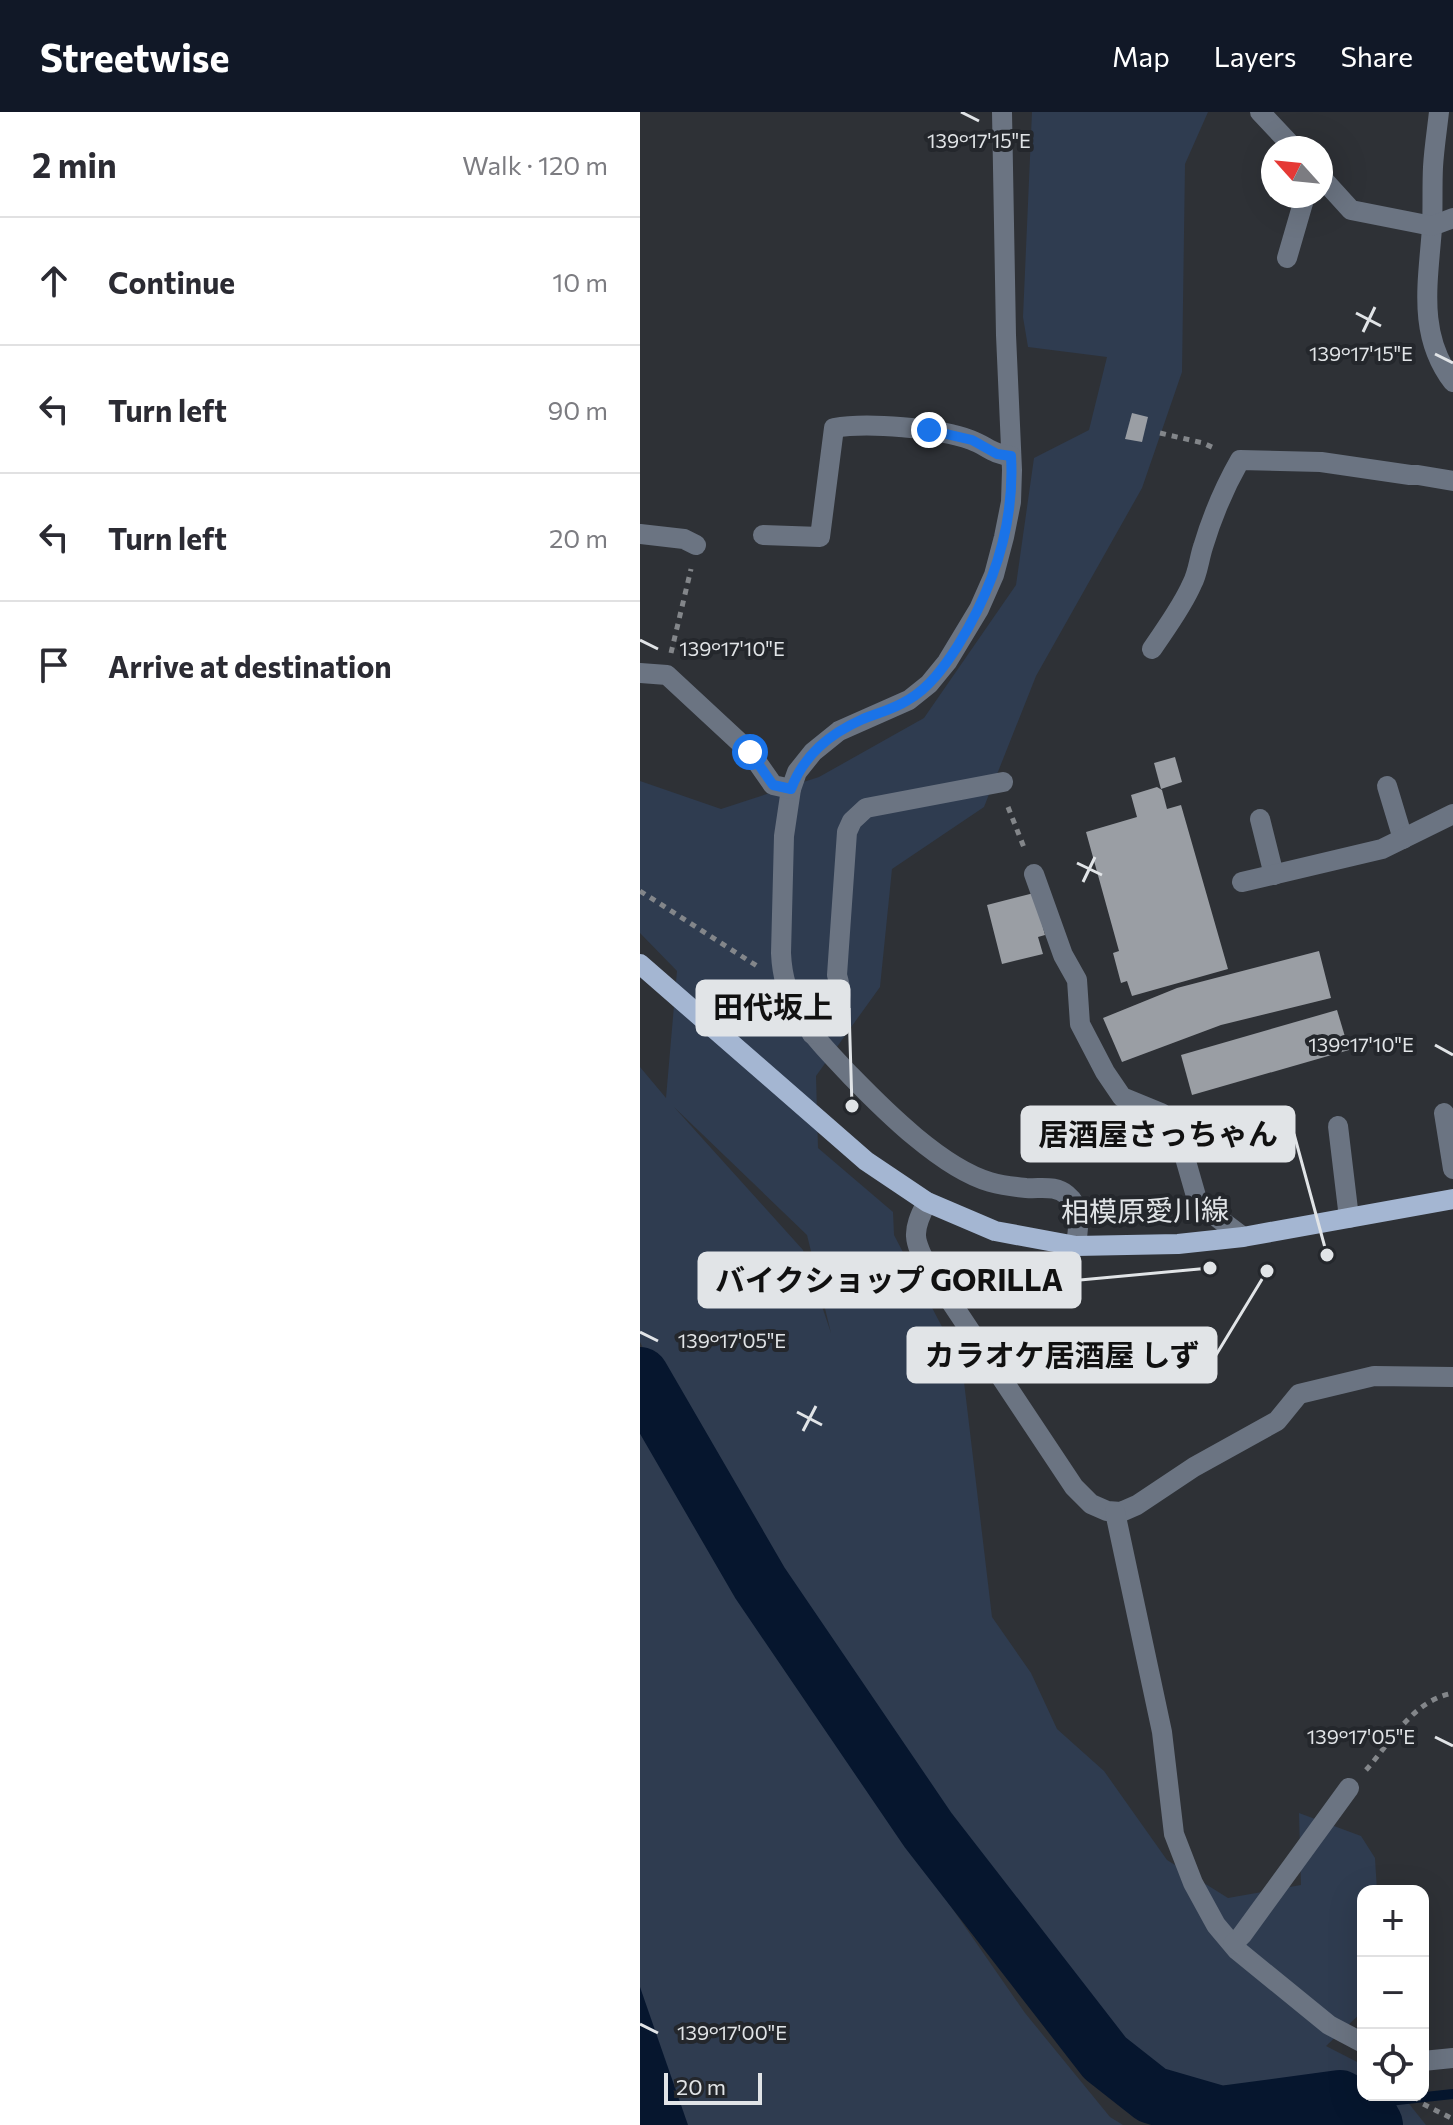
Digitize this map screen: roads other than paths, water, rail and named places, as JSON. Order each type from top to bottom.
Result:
[{"type":"main road","name":"相模原愛川線","points":[[640,964],[847,1146],[886,1176],[927,1202],[995,1231],[1076,1246],[1178,1244],[1243,1237],[1453,1199]]},
{"type":"street","points":[[1002,112],[1011,502],[994,575],[979,609],[947,662],[929,684],[909,700],[839,731],[797,772],[791,789],[784,836],[782,972],[788,993],[812,1034],[901,1125],[954,1164],[990,1182],[1051,1188],[1064,1192],[1073,1200],[1080,1217],[1076,1246]]},
{"type":"street","points":[[1260,112],[1283,136]]},
{"type":"street","points":[[1439,112],[1426,294],[1429,331],[1441,366],[1453,382]]},
{"type":"street","points":[[1333,190],[1351,210],[1432,226],[1453,218]]},
{"type":"street","points":[[1287,258],[1302,208]]},
{"type":"street","points":[[763,535],[824,540],[834,428],[852,425],[929,430],[972,440],[997,454],[1011,456]]},
{"type":"street","points":[[1152,649],[1194,581],[1217,507],[1240,460],[1321,462],[1453,481]]},
{"type":"street","points":[[640,534],[684,539],[696,545]]},
{"type":"street","points":[[640,673],[667,675],[750,752],[773,785],[791,789]]},
{"type":"street","points":[[812,1034],[837,1010],[843,994],[837,975],[847,832],[852,821],[866,808],[1003,782]]},
{"type":"street","points":[[1387,786],[1403,839]]},
{"type":"street","points":[[1242,882],[1382,849],[1453,814]]},
{"type":"street","points":[[1260,819],[1274,875]]},
{"type":"street","points":[[1034,874],[1063,955],[1077,980],[1080,1024],[1105,1072],[1122,1097],[1161,1113],[1175,1123],[1198,1203],[1243,1237]]},
{"type":"street","points":[[1444,1113],[1453,1169]]},
{"type":"street","points":[[1338,1126],[1349,1218]]},
{"type":"street","points":[[927,1202],[915,1227],[915,1240],[929,1269],[1074,1487],[1091,1504],[1107,1511],[1121,1512],[1137,1505],[1194,1467],[1277,1421],[1299,1394],[1374,1376],[1453,1377]]},
{"type":"street","points":[[1115,1512],[1162,1732],[1174,1834],[1193,1883],[1216,1925],[1233,1944],[1329,2025],[1357,2040]]},
{"type":"street","points":[[1233,1944],[1349,1788]]},
{"type":"street","points":[[1429,2060],[1453,2058]]},
{"type":"waterway","points":[[640,1376],[760,1583],[928,1830],[1105,2058],[1152,2095],[1221,2115],[1340,2099],[1368,2114],[1374,2125]]},
{"type":"waterway","points":[[1352,2105],[1453,2094]]},
{"type":"place","name":"田代坂上","points":[[852,1106]]},
{"type":"place","name":"居酒屋さっちゃん","points":[[1327,1255]]},
{"type":"place","name":"バイクショップ GORILLA","points":[[1210,1268]]},
{"type":"place","name":"カラオケ居酒屋 しず","points":[[1267,1271]]}]
